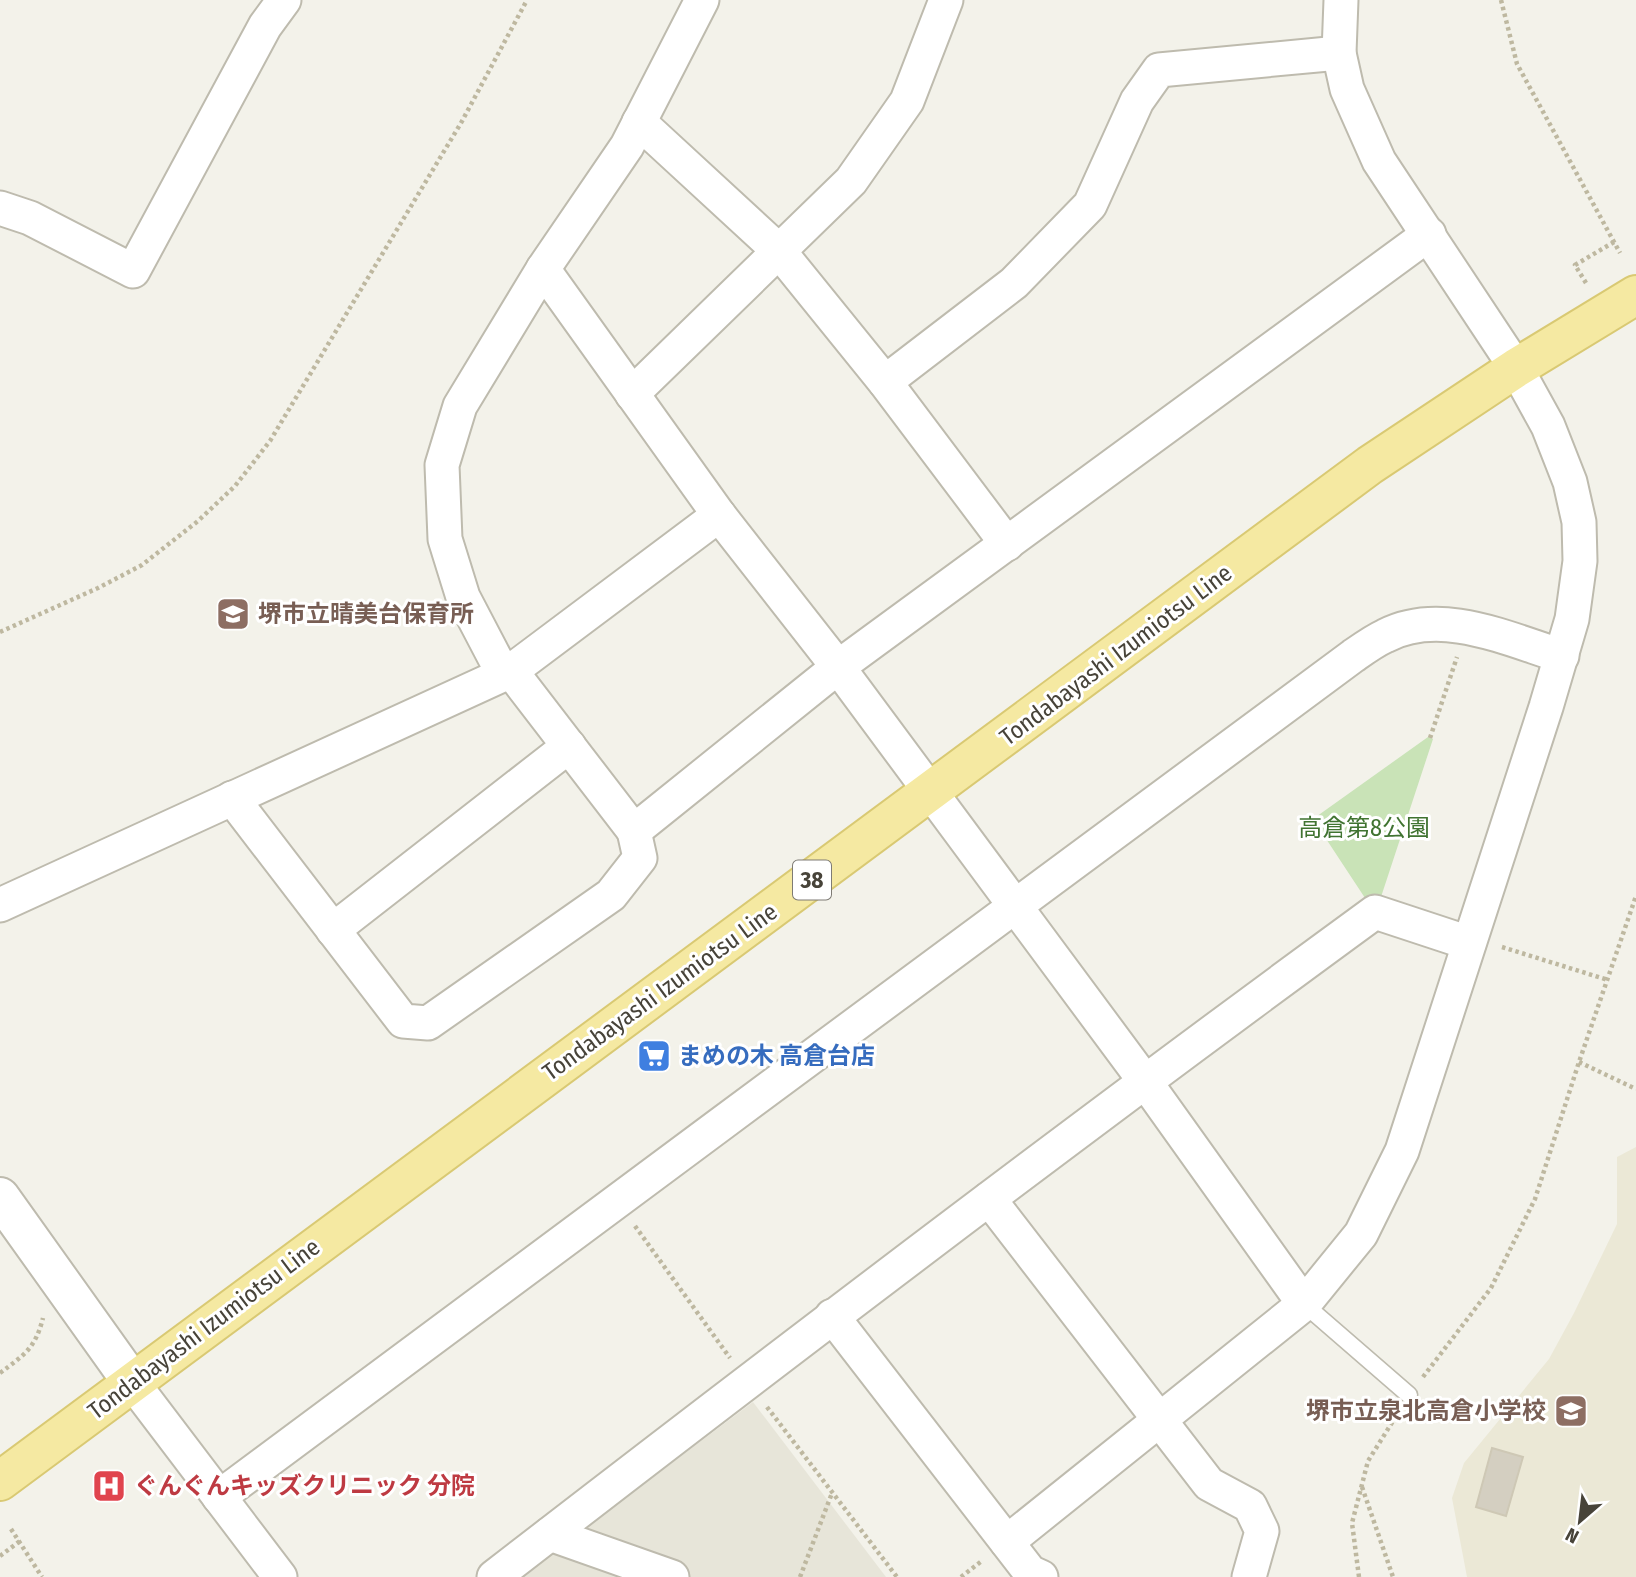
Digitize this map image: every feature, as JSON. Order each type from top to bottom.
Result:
[{"type":"main road","name":"Tondabayashi Izumiotsu Line","points":[[0,1481],[1370,465],[1516,368],[1636,295]]},
{"type":"street","points":[[0,208],[30,218],[133,271],[265,26],[284,0]]},
{"type":"street","points":[[232,798],[403,1021],[428,1023],[611,895],[640,858],[634,831],[511,671],[498,662],[463,597],[445,538],[442,465],[460,406],[543,269],[627,146],[702,0]]},
{"type":"street","points":[[632,394],[851,181],[907,101],[946,0]]},
{"type":"street","points":[[1007,1542],[1304,1304],[1361,1234],[1402,1151],[1572,619],[1580,561],[1579,522],[1570,482],[1548,426],[1516,368],[1379,161],[1347,89],[1339,53],[1340,0]]},
{"type":"street","points":[[885,382],[1014,283],[1090,205],[1137,101],[1159,70],[1339,53]]},
{"type":"street","points":[[639,122],[779,251],[885,382],[1007,544]]},
{"type":"street","points":[[634,831],[838,667],[1429,234]]},
{"type":"street","points":[[543,269],[719,515],[838,667],[1144,1080],[1304,1304]]},
{"type":"street","points":[[0,905],[511,671],[719,515]]},
{"type":"street","points":[[219,1497],[616,1199],[1015,908],[1353,656],[1386,635],[1424,624],[1467,626],[1562,656]]},
{"type":"street","points":[[333,930],[569,746]]},
{"type":"street","points":[[494,1577],[1144,1080],[1375,912],[1470,940]]},
{"type":"street","points":[[0,1197],[132,1382],[280,1577]]},
{"type":"street","points":[[989,1199],[1209,1484],[1250,1506],[1262,1531],[1249,1577]]},
{"type":"street","points":[[832,1316],[1031,1573],[1041,1577]]},
{"type":"street","points":[[550,1534],[672,1577]]},
{"type":"lane","points":[[1304,1304],[1409,1395]]},
{"type":"path","points":[[0,632],[142,565],[198,521],[235,486],[270,441],[461,123],[527,0]]},
{"type":"path","points":[[1507,0],[1501,1],[1517,64],[1620,253]]},
{"type":"path","points":[[1586,284],[1575,265],[1614,242]]},
{"type":"path","points":[[1430,738],[1467,626]]},
{"type":"path","points":[[1359,1577],[1352,1522],[1368,1461],[1409,1395],[1492,1288],[1535,1199],[1578,1062],[1636,895]]},
{"type":"path","points":[[1470,940],[1608,980]]},
{"type":"path","points":[[1578,1062],[1636,1089]]},
{"type":"path","points":[[616,1199],[747,1381],[897,1577]]},
{"type":"path","points":[[0,1373],[31,1349],[46,1306]]},
{"type":"path","points":[[1362,1486],[1393,1577]]},
{"type":"path","points":[[800,1577],[832,1493]]},
{"type":"path","points":[[11,1529],[42,1577]]},
{"type":"path","points":[[0,1556],[20,1541]]},
{"type":"shaded area","name":"堺市立泉北高倉小学校","points":[[1636,1147],[1636,1577],[1467,1577],[1452,1498],[1464,1463],[1549,1359],[1617,1224],[1617,1157]]},
{"type":"shaded area","points":[[753,1402],[886,1577],[520,1577]]},
{"type":"green space","name":"高倉第8公園","points":[[1428,737],[1433,739],[1381,897],[1371,895],[1365,898],[1313,819]]},
{"type":"building","points":[[1492,1448],[1523,1457],[1506,1516],[1476,1507]]},
{"type":"place","name":"堺市立晴美台保育所","points":[[233,614]]},
{"type":"place","name":"まめの木 高倉台店","points":[[654,1056]]},
{"type":"place","name":"堺市立泉北高倉小学校","points":[[1571,1411]]},
{"type":"place","name":"ぐんぐんキッズクリニック 分院","points":[[109,1486]]}]
